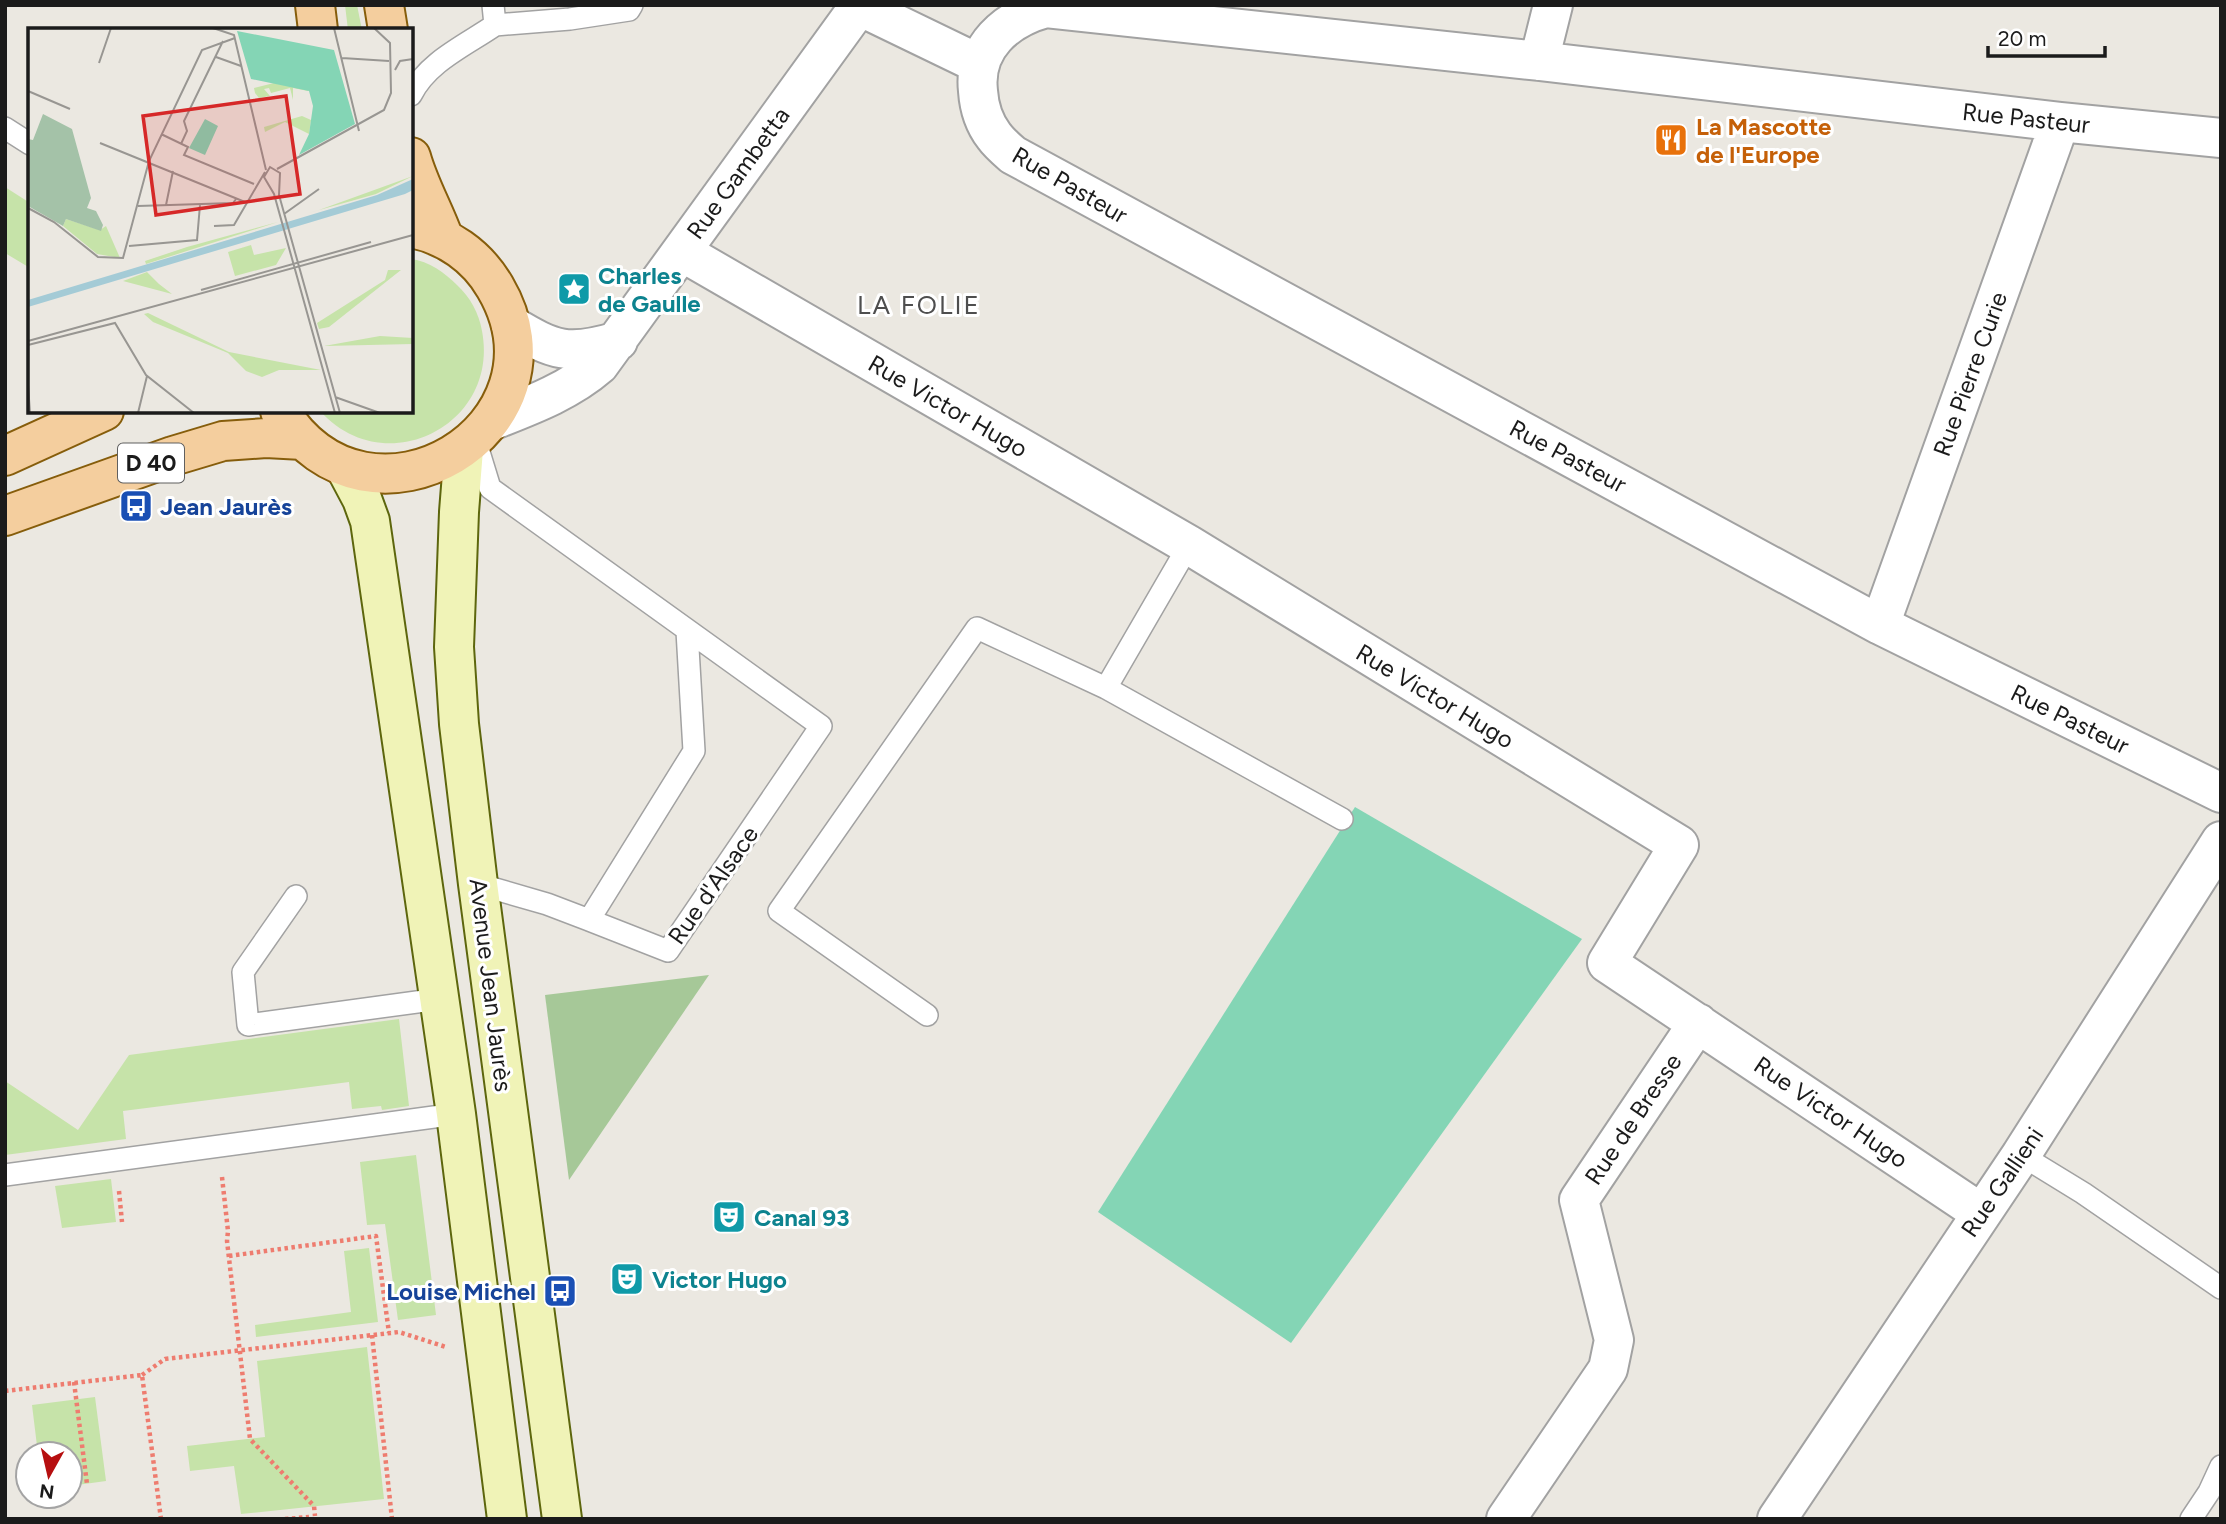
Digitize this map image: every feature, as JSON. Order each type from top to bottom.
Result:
[{"type":"main road","points":[[315,5],[318,28]]},
{"type":"main road","points":[[384,5],[387,28]]},
{"type":"main road","points":[[291,426],[322,456],[345,467],[369,473],[394,474],[443,462],[477,436],[501,403],[510,374],[513,345],[502,299],[488,274],[468,254],[428,234],[436,215],[424,195],[413,163]]},
{"type":"main road","name":"D 40","points":[[5,456],[100,413]]},
{"type":"main road","name":"D 40","points":[[5,516],[173,456],[223,442],[266,438],[291,426]]},
{"type":"main road","name":"Avenue Jean Jaurès","points":[[477,436],[458,512],[454,647],[459,724],[562,1519]]},
{"type":"main road","points":[[345,467],[370,521],[456,1114],[507,1519]]},
{"type":"street","points":[[1539,61],[1553,5]]},
{"type":"street","points":[[859,6],[979,64]]},
{"type":"street","name":"Rue Gambetta","points":[[618,341],[859,6]]},
{"type":"street","name":"Rue Pasteur","points":[[2221,138],[1046,8],[1028,13],[994,37],[984,49],[976,78],[985,121],[994,136],[1013,155],[1880,625],[2221,793]]},
{"type":"street","name":"Rue Pierre Curie","points":[[1880,625],[2060,122]]},
{"type":"street","name":"Rue Victor Hugo","points":[[682,252],[1189,545],[1679,845],[1607,963],[1981,1213]]},
{"type":"street","points":[[510,325],[558,349],[592,348],[618,341]]},
{"type":"street","points":[[477,436],[582,379],[599,365],[618,341]]},
{"type":"street","name":"Rue Gallieni","points":[[1777,1519],[2021,1155],[2221,841]]},
{"type":"street","name":"Rue de Bresse","points":[[1506,1519],[1608,1369],[1614,1340],[1579,1200],[1698,1023]]},
{"type":"lane","points":[[413,91],[427,72],[494,15],[570,19],[629,10],[632,5]]},
{"type":"lane","points":[[5,128],[28,143]]},
{"type":"lane","points":[[477,436],[490,488],[687,631],[694,751],[589,920],[547,904],[478,884]]},
{"type":"lane","points":[[1106,688],[1189,545]]},
{"type":"lane","points":[[927,1015],[779,911],[977,628],[1106,688],[1342,819]]},
{"type":"lane","name":"Rue d'Alsace","points":[[589,920],[667,951],[821,726],[687,631]]},
{"type":"lane","points":[[296,896],[243,972],[247,1025],[439,999]]},
{"type":"lane","points":[[5,1175],[456,1114]]},
{"type":"lane","points":[[2021,1155],[2155,1241],[2221,1288]]},
{"type":"lane","points":[[2191,1519],[2209,1492],[2221,1466]]},
{"type":"path","points":[[218,1145],[250,1439],[314,1506],[315,1516]]},
{"type":"path","points":[[229,1256],[376,1236],[389,1333]]},
{"type":"path","points":[[5,1391],[142,1375],[165,1359],[399,1332],[457,1350]]},
{"type":"path","points":[[372,1335],[392,1519]]},
{"type":"path","points":[[142,1375],[161,1519]]},
{"type":"path","points":[[74,1382],[87,1483]]},
{"type":"path","points":[[285,1519],[309,1517]]},
{"type":"green space","points":[[345,5],[357,5],[362,28],[348,28]]},
{"type":"green space","points":[[5,187],[28,202],[28,267],[5,253]]},
{"type":"green space","points":[[413,259],[424,262],[442,272],[462,290],[479,318],[483,364],[473,393],[456,417],[432,433],[405,442],[375,442],[346,432],[322,413],[413,413]]},
{"type":"green space","points":[[1355,807],[1582,939],[1291,1343],[1098,1212]]},
{"type":"green space","points":[[709,975],[569,1180],[545,995]]},
{"type":"green space","points":[[399,1019],[409,1106],[382,1110],[381,1106],[352,1109],[349,1082],[123,1111],[126,1139],[5,1155],[5,1081],[78,1130],[129,1055]]},
{"type":"green space","points":[[416,1155],[436,1315],[398,1320],[385,1224],[367,1225],[360,1162]]},
{"type":"green space","points":[[111,1179],[116,1222],[62,1228],[55,1186]]},
{"type":"green space","points":[[369,1248],[378,1322],[256,1337],[255,1325],[351,1312],[344,1251]]},
{"type":"green space","points":[[367,1347],[384,1499],[241,1514],[234,1466],[190,1471],[187,1446],[265,1437],[257,1361]]},
{"type":"green space","points":[[95,1397],[106,1481],[84,1484],[84,1440],[36,1440],[32,1405]]},
{"type":"place","name":"La Mascotte de l'Europe","points":[[1671,140]]},
{"type":"place","name":"Charles de Gaulle","points":[[574,289]]},
{"type":"place","name":"Jean Jaurès","points":[[136,506]]},
{"type":"place","name":"Canal 93","points":[[729,1217]]},
{"type":"place","name":"Victor Hugo","points":[[627,1279]]},
{"type":"place","name":"Louise Michel","points":[[560,1291]]},
{"type":"district","name":"LA FOLIE","points":[[919,305]]}]
